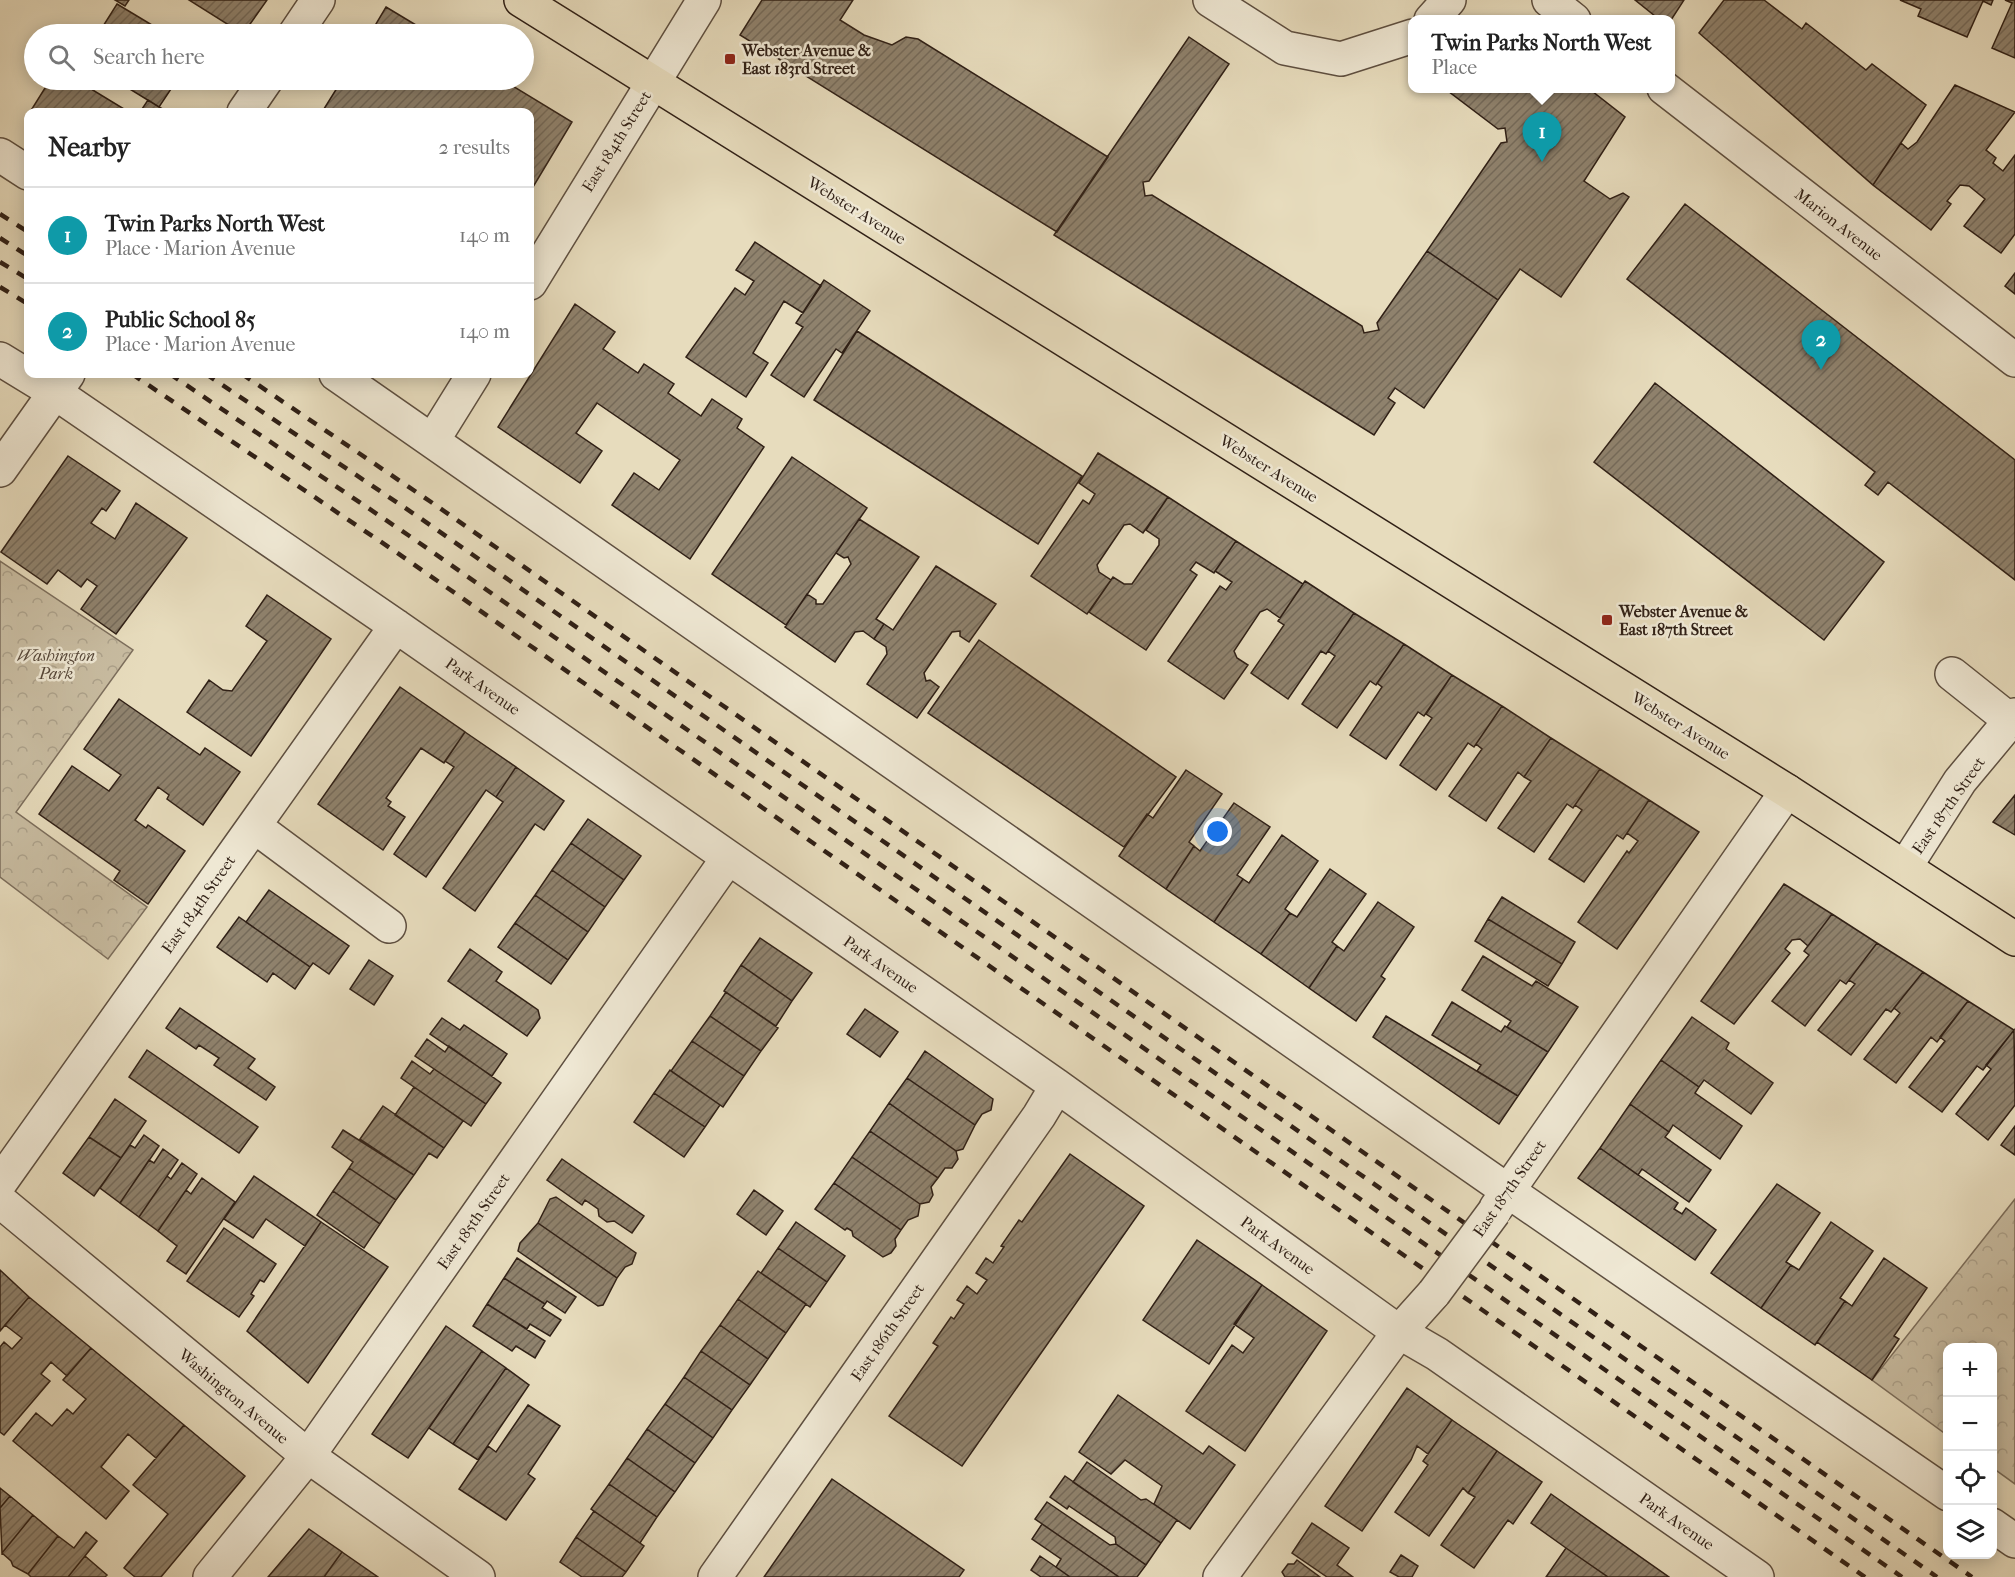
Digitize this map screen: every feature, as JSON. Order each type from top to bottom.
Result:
[{"type":"main road","name":"Webster Avenue","points":[[522,0],[1787,791],[2015,939]]},
{"type":"street","points":[[302,24],[318,0]]},
{"type":"street","name":"East 184th Street","points":[[534,276],[704,0]]},
{"type":"street","points":[[1210,0],[1285,48],[1341,59],[1408,38]]},
{"type":"street","points":[[1436,15],[1449,0]]},
{"type":"street","points":[[1549,0],[1568,15]]},
{"type":"street","points":[[247,108],[259,90]]},
{"type":"street","name":"Marion Avenue","points":[[1670,93],[2015,360]]},
{"type":"street","points":[[0,155],[24,170]]},
{"type":"street","name":"Park Avenue","points":[[0,359],[24,368]]},
{"type":"street","points":[[342,378],[433,440],[1501,1201],[1943,1491]]},
{"type":"street","points":[[433,440],[472,378]]},
{"type":"street","points":[[0,470],[61,383]]},
{"type":"street","name":"Park Avenue","points":[[61,383],[396,626],[1057,1086],[1399,1332],[1437,1354],[1738,1572]]},
{"type":"street","name":"East 184th Street","points":[[0,1183],[396,626]]},
{"type":"street","points":[[1952,674],[2013,718]]},
{"type":"street","name":"East 187th Street","points":[[1905,867],[1960,781],[2013,718]]},
{"type":"street","name":"East 187th Street","points":[[1220,1577],[1399,1332],[1434,1293],[1501,1201],[1787,791]]},
{"type":"street","points":[[254,826],[389,926]]},
{"type":"street","name":"East 185th Street","points":[[210,1577],[308,1456],[728,858]]},
{"type":"street","name":"East 186th Street","points":[[715,1577],[1039,1116],[1057,1086]]},
{"type":"street","name":"Washington Avenue","points":[[0,1202],[308,1456],[478,1577]]},
{"type":"street","points":[[1997,1528],[2015,1541]]},
{"type":"green space","name":"Washington Park","points":[[0,561],[133,650],[16,812],[147,907],[108,959],[0,877]]},
{"type":"green space","points":[[2015,1199],[2015,1484],[1997,1471],[1997,1343],[1943,1343],[1943,1432],[1872,1380]]},
{"type":"building","points":[[115,0],[129,0],[125,6]]},
{"type":"building","points":[[189,0],[267,0],[250,24],[227,24]]},
{"type":"building","points":[[762,0],[853,0],[840,20],[864,35],[892,45],[906,37],[918,39],[1108,157],[1057,232],[740,35]]},
{"type":"building","points":[[1635,0],[1684,0],[1674,15],[1654,15]]},
{"type":"building","points":[[1724,0],[1764,0],[1802,29],[1806,23],[1866,70],[1872,64],[1926,105],[1873,185],[1699,33]]},
{"type":"building","points":[[1900,0],[1993,0],[1991,5],[1983,1],[1967,37],[1918,16],[1921,9]]},
{"type":"building","points":[[2005,0],[2015,0],[2015,58],[1992,48],[2012,3]]},
{"type":"building","points":[[117,4],[150,24],[104,24]]},
{"type":"building","points":[[386,7],[414,24],[376,24]]},
{"type":"building","points":[[1189,37],[1229,64],[1149,181],[1143,182],[1145,196],[1152,195],[1362,326],[1364,333],[1379,330],[1377,323],[1427,251],[1498,300],[1424,408],[1395,388],[1388,398],[1395,403],[1374,435],[1054,235]]},
{"type":"building","points":[[1955,85],[2015,112],[1986,150],[1996,158],[1993,163],[2003,171],[2015,155],[2015,234],[2001,253],[1964,226],[1985,199],[1969,186],[1960,185],[1947,201],[1951,204],[1931,230],[1873,185],[1901,143],[1908,149],[1917,142]]},
{"type":"building","points":[[44,90],[93,90],[122,108],[32,108]]},
{"type":"building","points":[[131,90],[170,90],[159,107]]},
{"type":"building","points":[[336,90],[519,90],[572,122],[534,185],[534,108],[324,108]]},
{"type":"building","points":[[1451,93],[1594,93],[1625,117],[1584,181],[1610,199],[1623,193],[1629,197],[1561,297],[1520,269],[1498,300],[1427,251],[1501,143],[1507,142],[1505,128],[1498,129]]},
{"type":"building","points":[[148,100],[161,108],[143,108]]},
{"type":"building","points":[[1685,204],[2015,460],[2015,580],[1888,482],[1878,495],[1865,485],[1875,472],[1627,279]]},
{"type":"building","points":[[755,242],[821,286],[803,313],[784,301],[753,353],[768,363],[746,397],[686,357],[735,288],[745,295],[754,281],[736,270]]},
{"type":"building","points":[[2015,273],[2015,294],[2005,286]]},
{"type":"building","points":[[824,280],[870,311],[842,353],[836,349],[804,397],[771,375],[803,327],[796,323]]},
{"type":"building","points":[[575,304],[615,332],[603,349],[638,373],[644,364],[674,384],[668,393],[701,416],[712,399],[742,419],[737,428],[764,447],[690,559],[612,505],[634,473],[659,490],[680,460],[597,403],[576,433],[602,451],[580,483],[498,427],[529,378],[534,378],[534,369]]},
{"type":"building","points":[[857,331],[1082,476],[1038,544],[814,400]]},
{"type":"building","points":[[1655,383],[1884,562],[1824,640],[1594,462]]},
{"type":"building","points":[[1098,453],[1168,497],[1143,533],[1130,524],[1124,525],[1097,565],[1099,572],[1111,580],[1087,614],[1031,576],[1083,500],[1089,504],[1095,494],[1079,483]]},
{"type":"building","points":[[68,456],[120,491],[106,511],[102,508],[91,523],[115,539],[136,503],[187,538],[116,634],[81,609],[97,586],[87,579],[81,587],[58,570],[47,584],[1,552]]},
{"type":"building","points":[[792,457],[867,508],[786,625],[712,574]]},
{"type":"building","points":[[1168,497],[1236,541],[1214,573],[1196,562],[1190,570],[1197,575],[1146,650],[1089,612],[1113,577],[1124,584],[1132,584],[1159,545],[1159,539],[1146,530]]},
{"type":"building","points":[[859,519],[919,557],[876,619],[884,624],[874,639],[863,631],[855,632],[835,662],[785,627],[807,594],[816,600],[816,604],[823,604],[851,564],[848,557],[844,558],[836,553]]},
{"type":"building","points":[[1236,541],[1303,584],[1280,618],[1267,609],[1260,612],[1234,651],[1237,658],[1248,665],[1224,699],[1168,661],[1220,586],[1226,590],[1232,582],[1215,571]]},
{"type":"building","points":[[936,566],[996,604],[969,642],[960,636],[960,631],[952,632],[924,673],[926,681],[930,680],[939,687],[917,718],[867,684],[887,654],[886,647],[874,639],[884,624],[893,630]]},
{"type":"building","points":[[1305,581],[1354,613],[1326,654],[1321,651],[1288,699],[1251,673],[1284,625],[1278,621]]},
{"type":"building","points":[[267,595],[331,639],[251,756],[187,712],[209,680],[223,690],[232,691],[267,641],[246,626]]},
{"type":"building","points":[[1354,613],[1404,644],[1376,685],[1370,681],[1337,728],[1302,704],[1335,656],[1328,651]]},
{"type":"building","points":[[979,640],[1176,777],[1124,847],[928,713]]},
{"type":"building","points":[[1404,644],[1452,675],[1424,716],[1418,712],[1386,759],[1350,735],[1382,687],[1377,683]]},
{"type":"building","points":[[1452,675],[1502,706],[1474,747],[1468,743],[1436,790],[1400,765],[1432,718],[1426,714]]},
{"type":"building","points":[[400,687],[465,732],[444,763],[421,748],[386,798],[391,802],[388,806],[405,817],[383,850],[318,804]]},
{"type":"building","points":[[119,699],[200,755],[205,748],[240,772],[203,825],[167,799],[169,795],[158,787],[135,820],[146,828],[148,825],[185,851],[148,904],[114,880],[120,871],[39,814],[72,766],[109,791],[121,775],[84,749]]},
{"type":"building","points":[[1502,706],[1551,738],[1524,777],[1518,772],[1486,821],[1449,796],[1482,749],[1476,744]]},
{"type":"building","points":[[465,732],[516,767],[496,797],[486,790],[426,877],[394,854],[454,767],[445,761]]},
{"type":"building","points":[[1551,738],[1600,769],[1573,808],[1567,804],[1534,852],[1498,828],[1531,781],[1524,777]]},
{"type":"building","points":[[516,767],[564,801],[544,830],[535,824],[475,911],[443,888],[503,802],[496,797]]},
{"type":"building","points":[[1600,769],[1649,800],[1623,839],[1617,835],[1584,882],[1549,859],[1582,810],[1575,805]]},
{"type":"building","points":[[1186,770],[1222,794],[1189,842],[1194,846],[1166,889],[1119,856],[1147,814],[1153,818]]},
{"type":"building","points":[[2015,795],[2015,835],[1993,822]]},
{"type":"building","points":[[1649,800],[1699,832],[1617,949],[1578,922],[1627,851],[1629,853],[1638,841],[1627,833]]},
{"type":"building","points":[[1234,803],[1270,827],[1237,875],[1243,879],[1214,922],[1166,889],[1194,846],[1200,851]]},
{"type":"building","points":[[588,819],[641,856],[624,880],[571,843]]},
{"type":"building","points":[[1282,835],[1318,861],[1285,909],[1290,913],[1261,954],[1214,922],[1243,879],[1249,883]]},
{"type":"building","points":[[571,843],[624,880],[605,907],[552,870]]},
{"type":"building","points":[[1330,869],[1366,894],[1332,942],[1337,946],[1309,988],[1261,954],[1290,913],[1297,917]]},
{"type":"building","points":[[552,870],[605,907],[588,932],[535,895]]},
{"type":"building","points":[[1784,884],[1832,914],[1808,946],[1800,939],[1792,940],[1785,949],[1790,953],[1734,1024],[1701,1001]]},
{"type":"building","points":[[269,890],[349,946],[329,974],[313,963],[310,967],[246,922]]},
{"type":"building","points":[[535,895],[588,932],[568,960],[515,923]]},
{"type":"building","points":[[1502,897],[1575,942],[1562,964],[1488,919]]},
{"type":"building","points":[[1378,902],[1414,927],[1381,976],[1385,979],[1356,1021],[1309,988],[1337,946],[1344,951]]},
{"type":"building","points":[[1832,914],[1877,943],[1846,984],[1840,980],[1805,1026],[1772,1001],[1809,955],[1804,951]]},
{"type":"building","points":[[239,917],[310,967],[295,989],[273,973],[267,982],[217,947]]},
{"type":"building","points":[[1488,919],[1562,964],[1548,986],[1475,941]]},
{"type":"building","points":[[515,923],[568,960],[551,984],[498,947]]},
{"type":"building","points":[[760,938],[812,973],[792,1001],[741,965]]},
{"type":"building","points":[[1877,943],[1923,972],[1891,1012],[1886,1009],[1851,1055],[1818,1030],[1855,984],[1849,980]]},
{"type":"building","points":[[470,949],[502,972],[496,981],[538,1010],[540,1018],[527,1036],[448,981]]},
{"type":"building","points":[[1483,956],[1532,986],[1536,981],[1578,1007],[1548,1052],[1507,1027],[1511,1021],[1462,990]]},
{"type":"building","points":[[369,960],[393,976],[374,1005],[350,989]]},
{"type":"building","points":[[741,965],[792,1001],[776,1026],[724,991]]},
{"type":"building","points":[[1923,972],[1968,1001],[1937,1042],[1931,1037],[1896,1083],[1864,1059],[1900,1013],[1894,1008]]},
{"type":"building","points":[[726,992],[778,1028],[761,1051],[710,1016]]},
{"type":"building","points":[[1968,1001],[2014,1030],[1983,1070],[1977,1066],[1942,1112],[1909,1087],[1945,1041],[1940,1037]]},
{"type":"building","points":[[1452,1002],[1501,1032],[1505,1026],[1548,1052],[1518,1096],[1477,1071],[1481,1065],[1432,1035]]},
{"type":"building","points":[[180,1008],[255,1059],[248,1068],[275,1087],[266,1100],[214,1065],[219,1058],[199,1045],[196,1049],[166,1028]]},
{"type":"building","points":[[865,1009],[898,1032],[880,1057],[847,1034]]},
{"type":"building","points":[[710,1016],[761,1051],[744,1076],[692,1041]]},
{"type":"building","points":[[1386,1016],[1518,1096],[1499,1124],[1373,1037]]},
{"type":"building","points":[[1692,1017],[1729,1043],[1726,1049],[1773,1083],[1751,1114],[1704,1080],[1699,1087],[1661,1060]]},
{"type":"building","points":[[442,1018],[460,1030],[464,1025],[507,1054],[492,1076],[430,1034]]},
{"type":"building","points":[[2014,1030],[2015,1105],[1988,1140],[1956,1114],[1991,1069],[1986,1065]]},
{"type":"building","points":[[427,1039],[445,1052],[449,1046],[501,1083],[486,1104],[415,1056]]},
{"type":"building","points":[[692,1041],[744,1076],[723,1107],[671,1071]]},
{"type":"building","points":[[147,1050],[258,1127],[239,1153],[129,1077]]},
{"type":"building","points":[[925,1051],[993,1099],[991,1110],[982,1114],[975,1125],[907,1078]]},
{"type":"building","points":[[1661,1060],[1699,1087],[1695,1093],[1742,1126],[1720,1159],[1673,1125],[1669,1132],[1630,1104]]},
{"type":"building","points":[[412,1061],[430,1074],[434,1069],[486,1104],[471,1126],[401,1078]]},
{"type":"building","points":[[670,1070],[720,1105],[705,1127],[654,1093]]},
{"type":"building","points":[[907,1078],[975,1125],[963,1149],[956,1151],[889,1103]]},
{"type":"building","points":[[414,1087],[463,1121],[444,1148],[395,1115]]},
{"type":"building","points":[[654,1093],[705,1127],[684,1157],[634,1122]]},
{"type":"building","points":[[115,1099],[146,1121],[121,1158],[89,1137]]},
{"type":"building","points":[[889,1103],[956,1151],[958,1159],[952,1168],[945,1168],[938,1178],[870,1131]]},
{"type":"building","points":[[1630,1104],[1669,1132],[1665,1137],[1711,1170],[1689,1202],[1642,1169],[1638,1175],[1600,1148]]},
{"type":"building","points":[[383,1106],[444,1148],[437,1158],[429,1153],[414,1175],[360,1139]]},
{"type":"building","points":[[2015,1126],[2015,1155],[2001,1145]]},
{"type":"building","points":[[343,1130],[414,1175],[396,1200],[349,1168],[353,1162],[332,1147]]},
{"type":"building","points":[[870,1131],[938,1178],[931,1187],[933,1195],[929,1202],[920,1204],[852,1157]]},
{"type":"building","points":[[144,1135],[159,1146],[120,1203],[100,1188],[130,1145],[135,1148]]},
{"type":"building","points":[[89,1137],[121,1158],[94,1196],[63,1173]]},
{"type":"building","points":[[1600,1148],[1678,1203],[1674,1209],[1682,1214],[1686,1208],[1716,1230],[1695,1260],[1578,1178]]},
{"type":"building","points":[[163,1149],[178,1160],[139,1217],[120,1203],[149,1160],[154,1163]]},
{"type":"building","points":[[1070,1154],[1144,1206],[962,1466],[889,1416],[938,1346],[933,1343],[951,1317],[954,1319],[964,1304],[957,1300],[967,1286],[977,1294],[987,1280],[976,1273],[986,1258],[993,1263],[1004,1247],[1001,1246],[1019,1220],[1022,1222]]},
{"type":"building","points":[[852,1157],[920,1204],[918,1216],[908,1220],[901,1230],[834,1183]]},
{"type":"building","points":[[562,1159],[644,1216],[632,1233],[614,1221],[607,1222],[599,1216],[598,1209],[585,1200],[582,1205],[547,1180]]},
{"type":"building","points":[[182,1163],[197,1174],[158,1231],[139,1217],[167,1176],[171,1179]]},
{"type":"building","points":[[349,1168],[396,1200],[380,1224],[333,1191]]},
{"type":"building","points":[[254,1176],[321,1222],[305,1246],[266,1219],[253,1238],[224,1219]]},
{"type":"building","points":[[202,1178],[235,1202],[186,1274],[167,1261],[177,1246],[158,1231],[186,1190],[191,1194]]},
{"type":"building","points":[[834,1183],[901,1230],[895,1239],[896,1246],[891,1253],[883,1257],[853,1236],[852,1231],[847,1228],[845,1230],[815,1209]]},
{"type":"building","points":[[1777,1184],[1820,1213],[1786,1262],[1791,1265],[1761,1308],[1711,1273]]},
{"type":"building","points":[[754,1190],[783,1211],[766,1235],[737,1214]]},
{"type":"building","points":[[333,1191],[380,1224],[364,1248],[317,1215]]},
{"type":"building","points":[[556,1197],[636,1253],[632,1264],[625,1267],[617,1278],[538,1223],[550,1199]]},
{"type":"building","points":[[321,1222],[388,1267],[308,1383],[247,1331]]},
{"type":"building","points":[[796,1222],[845,1256],[827,1282],[778,1248]]},
{"type":"building","points":[[1831,1222],[1873,1251],[1840,1298],[1845,1301],[1815,1345],[1761,1308],[1791,1265],[1799,1270]]},
{"type":"building","points":[[538,1223],[617,1278],[603,1305],[598,1306],[518,1251],[520,1243]]},
{"type":"building","points":[[224,1228],[276,1264],[264,1282],[260,1280],[251,1294],[254,1296],[239,1317],[187,1281]]},
{"type":"building","points":[[1197,1240],[1262,1285],[1209,1364],[1143,1320]]},
{"type":"building","points":[[778,1248],[827,1282],[810,1307],[761,1273]]},
{"type":"building","points":[[517,1258],[576,1297],[565,1313],[547,1301],[545,1304],[504,1278]]},
{"type":"building","points":[[1884,1258],[1927,1288],[1894,1336],[1899,1339],[1872,1380],[1817,1342],[1845,1301],[1852,1306]]},
{"type":"building","points":[[0,1270],[29,1297],[0,1331]]},
{"type":"building","points":[[758,1271],[806,1304],[786,1333],[738,1299]]},
{"type":"building","points":[[504,1278],[545,1304],[542,1308],[561,1320],[550,1336],[530,1324],[527,1329],[487,1304]]},
{"type":"building","points":[[1262,1285],[1327,1331],[1245,1451],[1186,1411],[1232,1345],[1243,1353],[1254,1338],[1234,1324]]},
{"type":"building","points":[[29,1297],[91,1348],[67,1376],[51,1362],[41,1374],[50,1381],[4,1435],[0,1432],[0,1347],[4,1342],[12,1349],[22,1338],[5,1325]]},
{"type":"building","points":[[738,1299],[786,1333],[768,1359],[720,1325]]},
{"type":"building","points":[[487,1304],[545,1341],[535,1358],[516,1346],[512,1351],[473,1326]]},
{"type":"building","points":[[720,1325],[768,1359],[750,1385],[701,1351]]},
{"type":"building","points":[[446,1326],[482,1351],[408,1458],[372,1434]]},
{"type":"building","points":[[91,1348],[184,1425],[156,1458],[128,1434],[101,1467],[129,1491],[106,1519],[13,1441],[36,1413],[52,1426],[67,1409],[73,1414],[86,1399],[63,1380]]},
{"type":"building","points":[[482,1351],[506,1368],[453,1444],[429,1428]]},
{"type":"building","points":[[701,1351],[750,1385],[732,1410],[684,1377]]},
{"type":"building","points":[[506,1368],[529,1385],[478,1460],[453,1444]]},
{"type":"building","points":[[684,1377],[732,1410],[713,1438],[665,1404]]},
{"type":"building","points":[[1407,1388],[1452,1420],[1428,1454],[1417,1446],[1411,1460],[1362,1531],[1325,1506]]},
{"type":"building","points":[[1118,1395],[1203,1454],[1209,1446],[1235,1465],[1190,1529],[1154,1504],[1162,1486],[1125,1460],[1111,1474],[1079,1452]]},
{"type":"building","points":[[665,1404],[713,1438],[695,1463],[647,1429]]},
{"type":"building","points":[[528,1405],[560,1426],[528,1474],[535,1479],[506,1520],[459,1489],[488,1446],[496,1452]]},
{"type":"building","points":[[1452,1420],[1497,1451],[1468,1493],[1463,1488],[1429,1536],[1395,1512],[1428,1465],[1423,1461]]},
{"type":"building","points":[[184,1425],[245,1476],[161,1577],[135,1577],[124,1568],[168,1514],[133,1485]]},
{"type":"building","points":[[647,1429],[695,1463],[675,1492],[627,1458]]},
{"type":"building","points":[[1497,1451],[1542,1482],[1513,1524],[1508,1520],[1474,1568],[1441,1545],[1475,1497],[1468,1493]]},
{"type":"building","points":[[627,1458],[675,1492],[657,1517],[609,1484]]},
{"type":"building","points":[[1087,1462],[1141,1500],[1146,1499],[1177,1520],[1161,1543],[1073,1482]]},
{"type":"building","points":[[1065,1476],[1161,1543],[1146,1565],[1116,1544],[1115,1537],[1069,1506],[1067,1509],[1050,1497]]},
{"type":"building","points":[[832,1479],[964,1570],[959,1577],[764,1577]]},
{"type":"building","points":[[609,1484],[657,1517],[640,1543],[591,1509]]},
{"type":"building","points":[[0,1488],[10,1496],[0,1508]]},
{"type":"building","points":[[1551,1494],[1669,1577],[1608,1577],[1566,1548],[1531,1523]]},
{"type":"building","points":[[10,1496],[33,1515],[2,1553],[0,1508]]},
{"type":"building","points":[[1047,1502],[1110,1545],[1116,1544],[1146,1565],[1137,1577],[1119,1577],[1035,1519]]},
{"type":"building","points":[[594,1511],[644,1546],[626,1572],[576,1537]]},
{"type":"building","points":[[33,1515],[58,1536],[28,1574],[13,1566],[2,1553]]},
{"type":"building","points":[[1312,1523],[1349,1548],[1337,1565],[1353,1577],[1327,1577],[1292,1553]]},
{"type":"building","points":[[1042,1524],[1119,1577],[1070,1577],[1056,1567],[1061,1559],[1032,1539]]},
{"type":"building","points":[[309,1529],[342,1552],[324,1577],[268,1577]]},
{"type":"building","points":[[86,1532],[97,1541],[68,1577],[31,1577],[28,1574],[58,1536],[74,1548]]},
{"type":"building","points":[[576,1537],[626,1572],[622,1577],[582,1577],[560,1562]]},
{"type":"building","points":[[1566,1548],[1608,1577],[1546,1577]]},
{"type":"building","points":[[342,1552],[378,1577],[324,1577]]},
{"type":"building","points":[[1401,1555],[1418,1566],[1412,1577],[1399,1577],[1390,1572]]},
{"type":"building","points":[[85,1556],[107,1575],[105,1577],[68,1577]]},
{"type":"building","points":[[1040,1556],[1070,1577],[1041,1577],[1031,1570]]},
{"type":"building","points":[[1297,1560],[1320,1577],[1285,1577],[1282,1572],[1288,1564],[1294,1564]]},
{"type":"railway","points":[[0,214],[24,229]]},
{"type":"railway","points":[[0,238],[24,253]]},
{"type":"railway","points":[[0,262],[24,277]]},
{"type":"railway","points":[[0,287],[24,302]]},
{"type":"railway","points":[[138,378],[396,552],[1865,1577]]},
{"type":"railway","points":[[176,378],[408,535],[1902,1577]]},
{"type":"railway","points":[[212,378],[420,518],[1937,1577]]},
{"type":"railway","points":[[248,378],[431,502],[1972,1577]]},
{"type":"place","name":"Webster Avenue & East 183rd Street","points":[[730,59]]},
{"type":"place","name":"Twin Parks North West","points":[[1542,162]]},
{"type":"place","name":"Public School 85","points":[[1821,370]]},
{"type":"place","name":"Webster Avenue & East 187th Street","points":[[1607,620]]}]
